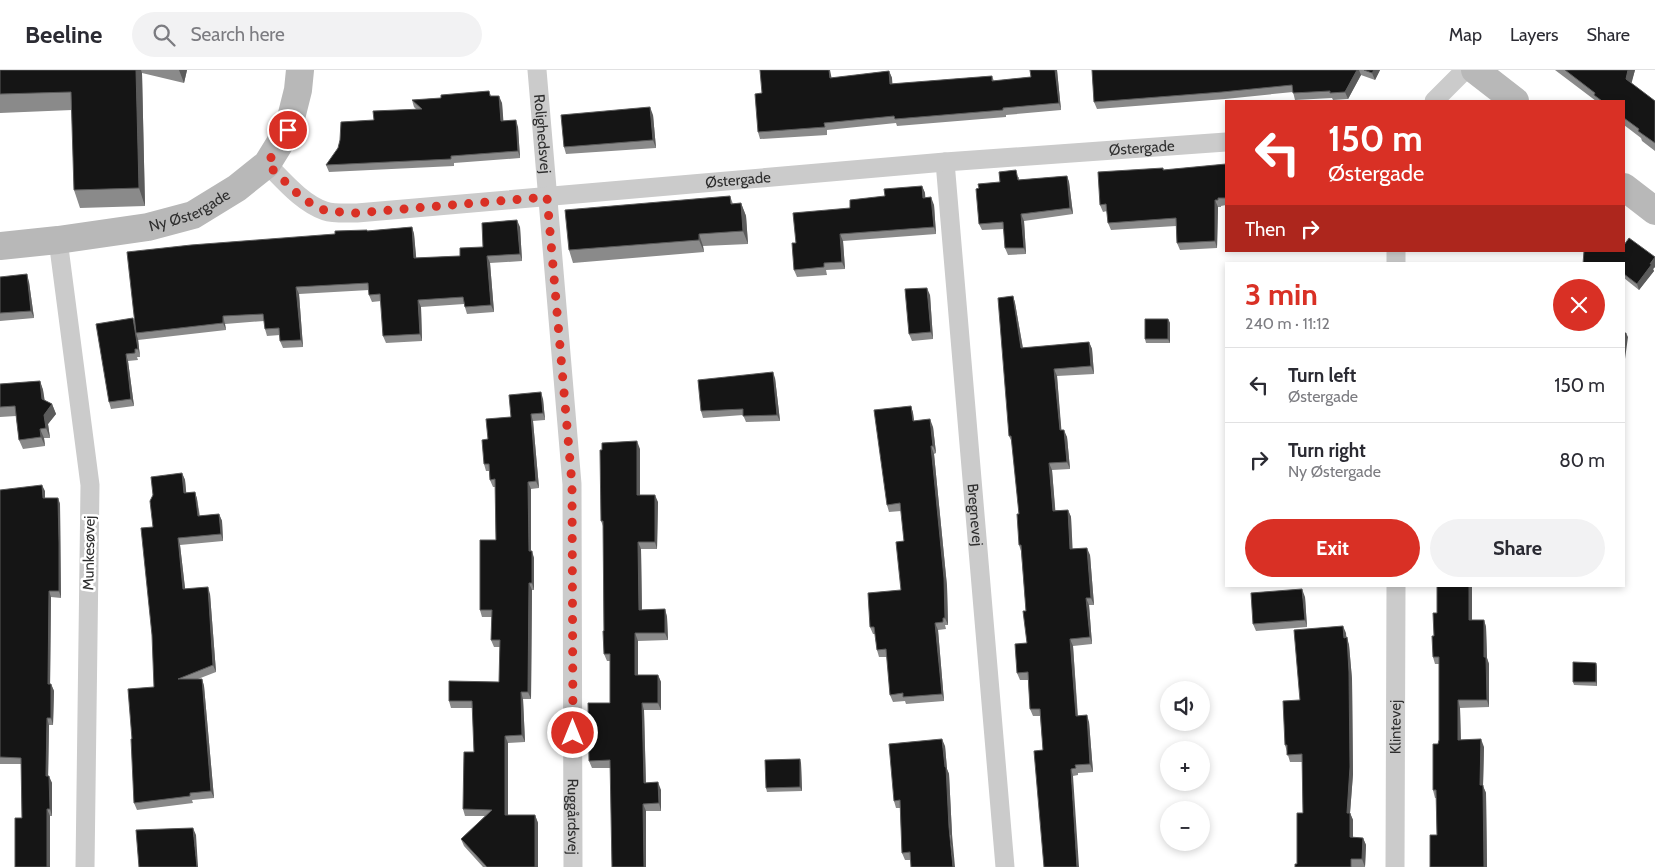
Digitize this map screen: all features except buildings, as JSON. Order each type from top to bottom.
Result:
[{"type":"main road","name":"Ny Østergade","points":[[0,246],[148,227],[193,216],[237,188],[267,164],[288,130],[298,90],[300,70]]},
{"type":"main road","points":[[1475,70],[1514,100]]},
{"type":"main road","points":[[1625,187],[1655,211]]},
{"type":"street","name":"Rolighedsvej","points":[[537,70],[547,197]]},
{"type":"street","points":[[1435,100],[1465,70]]},
{"type":"street","name":"Østergade","points":[[267,164],[303,199],[326,211],[356,213],[946,162],[1225,142]]},
{"type":"street","name":"Bregnevej","points":[[946,162],[1005,867]]},
{"type":"street","name":"Ruggårdsvej","points":[[547,197],[572,484],[573,867]]},
{"type":"street","name":"Munkesøvej","points":[[58,240],[90,485],[85,867]]},
{"type":"street","name":"Klintevej","points":[[1395,867],[1396,587]]},
{"type":"route","points":[[288,130],[267,164],[303,199],[326,211],[356,213],[547,197],[572,484],[573,733]]}]
